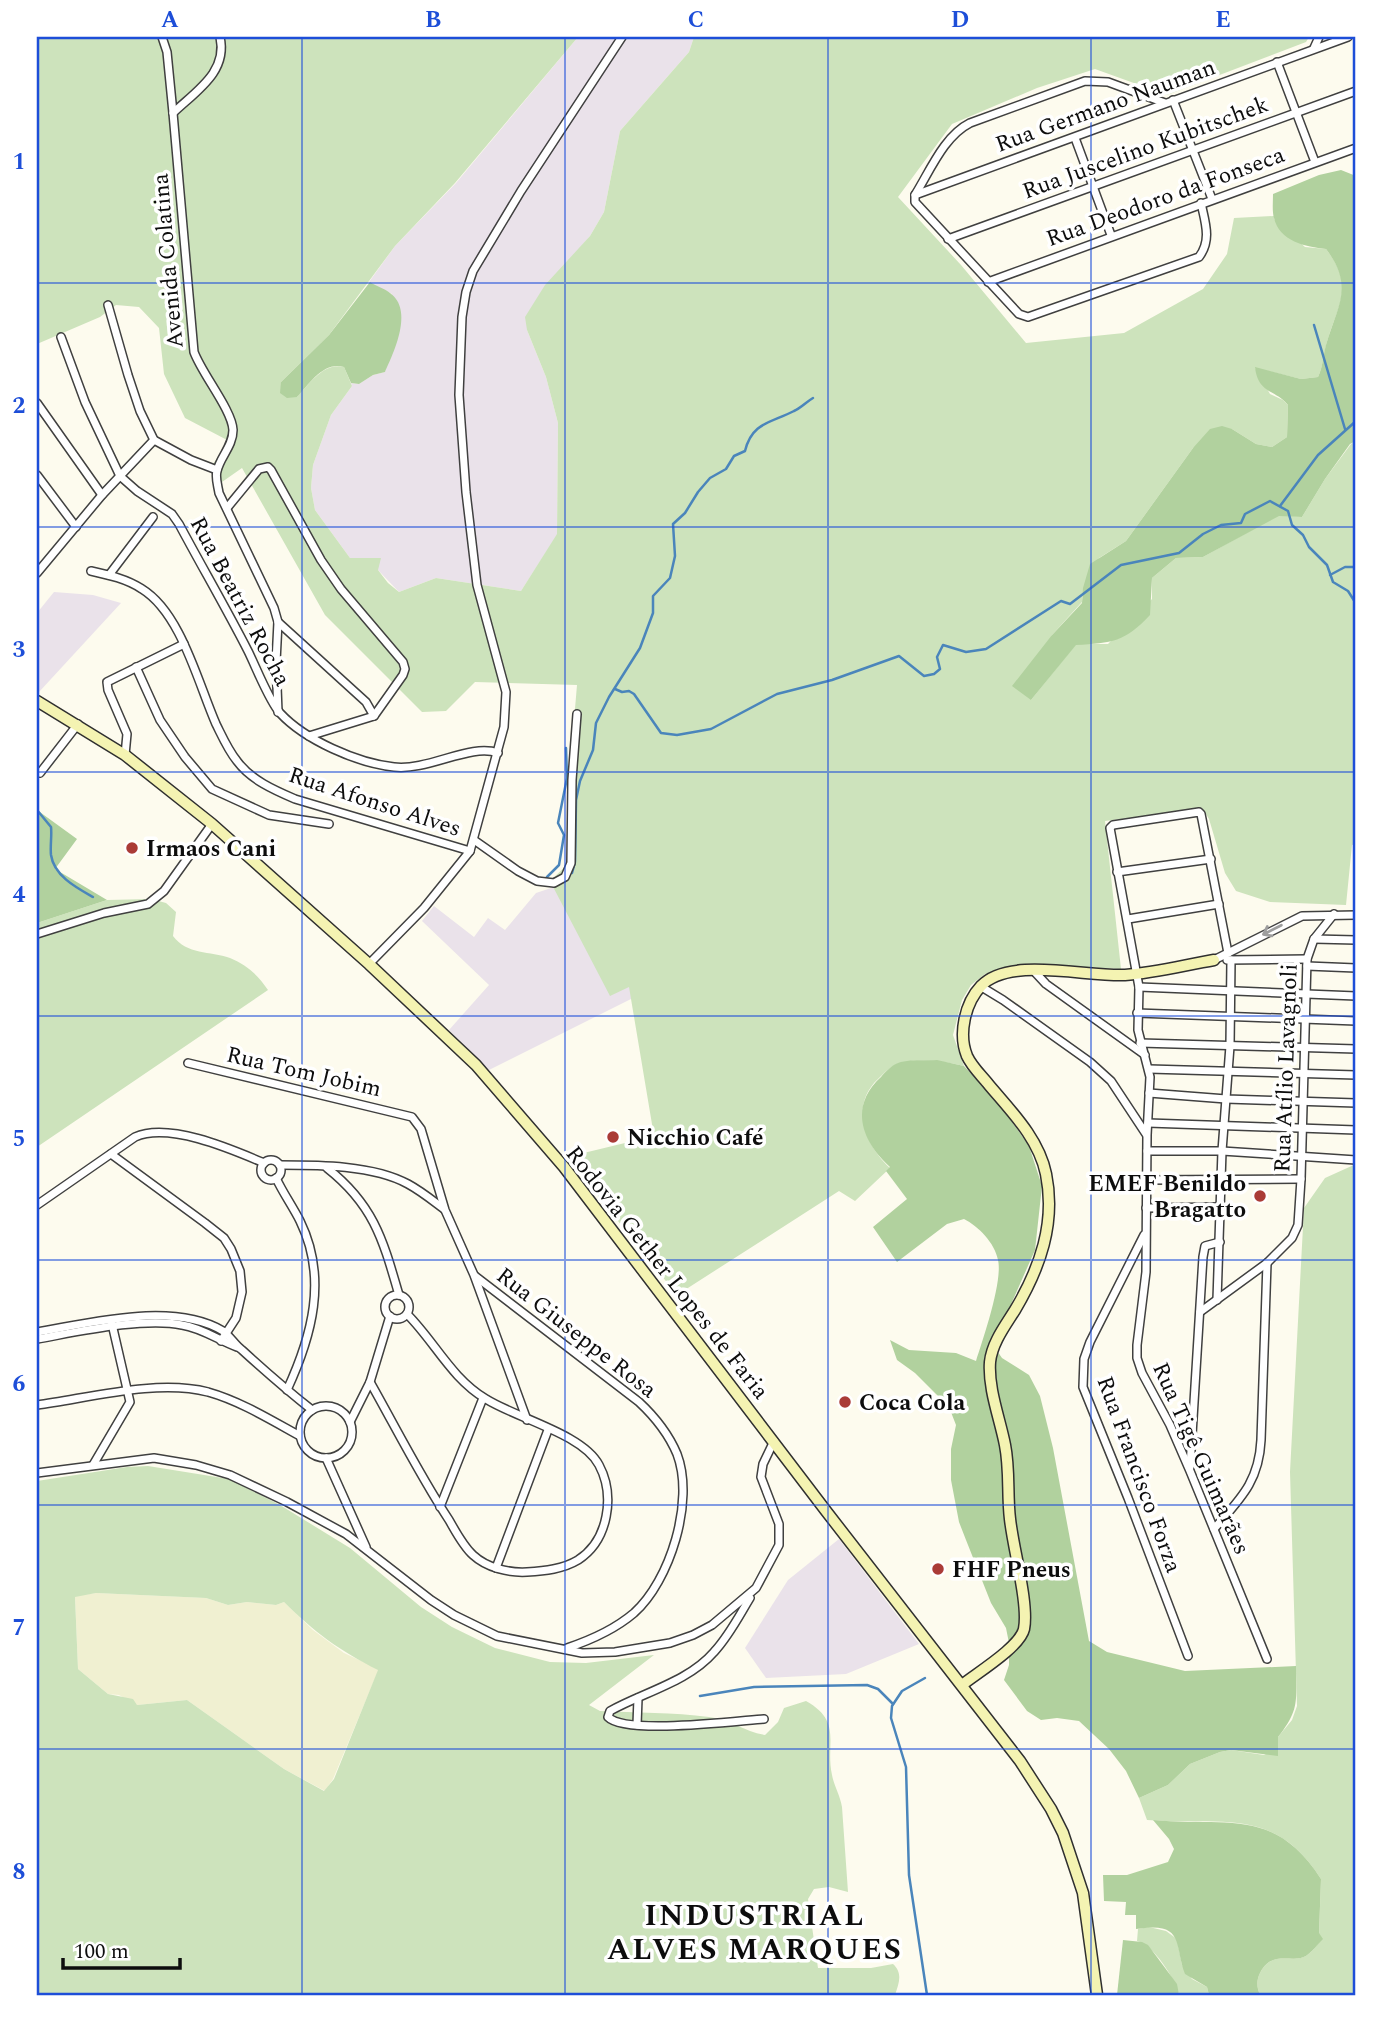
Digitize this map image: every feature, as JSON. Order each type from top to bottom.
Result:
[{"type":"street","name":"Avenida Colatina","points":[[162,37],[167,52],[194,352],[233,428],[232,439],[217,470]]},
{"type":"street","points":[[173,113],[218,68],[222,56],[220,37]]},
{"type":"street","points":[[369,964],[424,908],[470,851],[504,727],[506,692],[477,585],[466,492],[460,409],[462,317],[467,292],[473,271],[521,191],[621,37]]},
{"type":"street","points":[[1314,48],[1319,37]]},
{"type":"street","name":"Rua Germano Nauman","points":[[915,195],[1348,37]]},
{"type":"street","points":[[1277,62],[1315,162]]},
{"type":"street","points":[[1201,203],[1207,232],[1206,243],[1199,257],[1028,317],[1019,314],[948,239],[915,202],[915,195],[946,145],[962,127],[1085,81],[1108,82],[1169,102],[1194,150],[1212,199]]},
{"type":"street","name":"Rua Juscelino Kubitschek","points":[[948,239],[1356,91]]},
{"type":"street","points":[[1075,138],[1111,235]]},
{"type":"street","name":"Rua Deodoro da Fonseca","points":[[988,282],[1111,235],[1315,162],[1354,151]]},
{"type":"street","points":[[108,305],[140,411],[153,440],[217,470],[219,493],[274,608],[278,622],[278,712],[309,736],[348,754],[394,767],[425,766],[476,751],[489,750],[498,753]]},
{"type":"street","name":"Rua Beatriz Rocha","points":[[61,337],[85,402],[120,476],[136,491],[172,514],[179,524],[278,712]]},
{"type":"street","points":[[37,403],[103,495]]},
{"type":"street","points":[[37,573],[153,440]]},
{"type":"street","points":[[227,508],[260,469],[268,467],[321,561],[341,589],[403,662],[403,676],[374,716],[309,736]]},
{"type":"street","points":[[37,475],[76,527]]},
{"type":"street","points":[[109,575],[153,517]]},
{"type":"street","name":"Rua Afonso Alves","points":[[92,571],[145,590],[170,620],[184,644],[227,746],[244,769],[268,786],[295,799],[470,851]]},
{"type":"street","points":[[278,622],[366,702],[374,716]]},
{"type":"street","points":[[125,755],[127,734],[106,685],[109,679],[184,644]]},
{"type":"street","points":[[136,667],[160,720],[185,757],[212,789],[269,815],[329,824]]},
{"type":"street","name":"Rodovia Gether Lopes de Faria","points":[[37,701],[125,755],[212,824],[369,964],[476,1065],[564,1167],[1020,1761],[1051,1809],[1063,1833],[1083,1894],[1097,1995]]},
{"type":"street","points":[[474,840],[537,881],[554,883],[565,877],[570,863],[577,714]]},
{"type":"street","points":[[40,773],[78,724]]},
{"type":"street","name":"Rua Tigê Guimarães","points":[[1211,859],[1203,819],[1199,812],[1121,822],[1110,828],[1139,987],[1137,1013],[1140,1043],[1149,1069],[1146,1272],[1137,1345],[1142,1373],[1170,1425],[1267,1659]]},
{"type":"street","points":[[37,934],[104,913],[148,904],[164,891],[212,824]]},
{"type":"street","points":[[1117,873],[1211,859],[1229,957],[1230,991],[1230,1046],[1222,1151],[1217,1300]]},
{"type":"street","points":[[1128,919],[1219,904]]},
{"type":"street","name":"Rua Atílio Lavagnoli","points":[[1200,1312],[1267,1264],[1296,1231],[1300,1216],[1307,963],[1314,939],[1335,914]]},
{"type":"street","points":[[1229,957],[1302,916],[1356,915]]},
{"type":"street","points":[[1314,939],[1356,940]]},
{"type":"street","points":[[962,1685],[1016,1643],[1024,1630],[1025,1614],[1010,1521],[1006,1447],[992,1385],[990,1360],[997,1339],[1040,1259],[1049,1212],[1048,1187],[1041,1157],[1019,1121],[975,1068],[966,1052],[963,1030],[971,1000],[980,986],[1005,972],[1033,970],[1099,975],[1137,973],[1229,957],[1356,968]]},
{"type":"street","points":[[1033,970],[1046,984],[1145,1055]]},
{"type":"street","points":[[980,986],[1090,1062],[1115,1087],[1147,1135]]},
{"type":"street","points":[[1139,987],[1356,996]]},
{"type":"street","points":[[1137,1013],[1356,1021]]},
{"type":"street","points":[[1140,1043],[1356,1049]]},
{"type":"street","name":"Rua Tom Jobim","points":[[188,1063],[412,1117],[424,1138],[445,1210]]},
{"type":"street","points":[[1149,1069],[1356,1075]]},
{"type":"street","points":[[1149,1093],[1226,1099],[1356,1103]]},
{"type":"street","points":[[1148,1123],[1356,1130]]},
{"type":"street","points":[[37,1205],[143,1134],[160,1132],[220,1146],[264,1163],[274,1160],[280,1165],[367,1171],[407,1183],[445,1210],[474,1275],[527,1420]]},
{"type":"street","points":[[1147,1151],[1222,1151],[1356,1160]]},
{"type":"street","points":[[111,1154],[224,1238],[231,1249],[240,1271],[242,1292],[239,1311],[221,1341]]},
{"type":"street","points":[[264,1163],[261,1169],[263,1175],[269,1179],[280,1174],[280,1165]]},
{"type":"street","points":[[327,1167],[355,1192],[373,1218],[399,1295],[409,1303],[407,1314],[451,1369],[483,1398],[576,1441],[594,1457],[608,1495],[604,1526],[589,1550],[567,1566],[546,1571],[521,1572],[496,1568],[472,1555],[440,1507],[370,1382]]},
{"type":"street","points":[[275,1178],[305,1233],[310,1247],[316,1288],[307,1342],[287,1390]]},
{"type":"street","points":[[1147,1180],[1301,1179]]},
{"type":"street","points":[[1146,1208],[1221,1206]]},
{"type":"street","name":"Rua Francisco Forza","points":[[1146,1231],[1090,1342],[1084,1359],[1083,1387],[1188,1656]]},
{"type":"street","points":[[1190,1471],[1204,1250],[1209,1244],[1220,1242]]},
{"type":"street","points":[[1214,1529],[1246,1493],[1258,1468],[1267,1264]]},
{"type":"street","name":"Rua Giuseppe Rosa","points":[[474,1275],[649,1411],[668,1437],[680,1464],[680,1523],[664,1572],[654,1588],[635,1612],[609,1631],[563,1650]]},
{"type":"street","points":[[399,1295],[390,1297],[386,1310],[390,1316],[397,1319],[407,1314]]},
{"type":"street","points":[[350,1422],[370,1382],[390,1316]]},
{"type":"street","points":[[37,1332],[177,1317],[203,1323],[226,1333],[238,1347],[312,1410]]},
{"type":"street","points":[[93,1465],[129,1406],[112,1323]]},
{"type":"street","points":[[37,1339],[112,1323],[176,1324],[200,1330],[238,1347]]},
{"type":"street","points":[[37,1405],[170,1388],[209,1393],[258,1413],[300,1436]]},
{"type":"street","points":[[440,1507],[483,1398]]},
{"type":"street","points":[[329,1406],[338,1409],[350,1422],[352,1430],[348,1447],[335,1457],[326,1458],[309,1452],[303,1446],[300,1436],[302,1421],[312,1410],[329,1406]]},
{"type":"street","points":[[496,1568],[548,1430]]},
{"type":"street","points":[[764,1719],[662,1727],[611,1721],[608,1715],[610,1711],[683,1677],[713,1653],[756,1588],[779,1545],[777,1514],[768,1499],[761,1477],[762,1464],[774,1441]]},
{"type":"street","points":[[37,1473],[154,1458],[196,1465],[230,1475],[346,1534],[431,1600],[464,1619],[497,1636],[563,1650],[582,1653],[615,1652],[670,1643],[712,1625],[756,1588]]},
{"type":"street","points":[[326,1458],[366,1547]]},
{"type":"street","points":[[637,1725],[638,1698]]},
{"type":"shaded area","points":[[578,37],[694,37],[689,52],[620,131],[604,212],[590,236],[569,261],[527,330],[546,377],[558,423],[557,535],[521,591],[436,578],[399,592],[378,570],[350,558],[315,510],[311,488],[313,465],[331,415],[352,386],[351,383],[359,384],[373,375],[385,372],[392,294],[369,282],[395,246],[456,183]]},
{"type":"shaded area","points":[[54,592],[93,595],[121,603],[39,692],[37,613]]},
{"type":"shaded area","points":[[575,880],[659,985],[489,1070],[449,1030],[489,985],[422,921],[434,906],[474,937],[488,918],[505,930],[536,893]]},
{"type":"shaded area","points":[[839,1539],[919,1644],[846,1674],[766,1678],[745,1648],[788,1580]]},
{"type":"green space","points":[[37,37],[578,37],[455,183],[395,246],[329,335],[281,382],[297,397],[324,371],[337,366],[344,367],[352,386],[331,415],[313,465],[311,488],[315,510],[350,558],[381,558],[378,570],[399,592],[436,578],[521,591],[557,534],[558,423],[546,377],[527,330],[525,317],[545,285],[590,236],[604,212],[620,131],[689,52],[694,37],[1309,37],[1306,42],[1167,95],[1095,69],[1037,88],[952,124],[898,197],[961,265],[1026,343],[1124,333],[1203,289],[1227,254],[1234,218],[1274,216],[1274,219],[1305,247],[1326,249],[1335,263],[1340,275],[1341,298],[1318,377],[1301,379],[1255,368],[1270,394],[1288,405],[1287,437],[1272,447],[1256,444],[1232,429],[1193,448],[1126,541],[1099,558],[1082,596],[1082,602],[1052,635],[1031,700],[1076,644],[1108,644],[1152,599],[1152,578],[1176,558],[1203,557],[1279,515],[1302,517],[1325,479],[1356,441],[1356,844],[1352,845],[1346,905],[1270,902],[1236,891],[1225,873],[1209,819],[1206,814],[1196,810],[1105,821],[1121,969],[1021,964],[985,974],[971,985],[962,1000],[953,1035],[964,1066],[932,1061],[900,1063],[885,1072],[869,1089],[863,1112],[867,1136],[873,1148],[890,1168],[855,1201],[839,1191],[677,1295],[567,1157],[654,1136],[629,987],[610,996],[550,881],[568,864],[577,685],[475,682],[446,711],[422,712],[325,615],[242,468],[222,482],[213,464],[229,441],[185,418],[164,374],[159,328],[139,307],[116,305],[100,317],[37,344]]},
{"type":"green space","points":[[1341,170],[1356,176],[1356,441],[1350,444],[1325,479],[1302,517],[1279,516],[1203,557],[1176,558],[1152,578],[1150,615],[1141,624],[1117,639],[1076,645],[1031,700],[1012,686],[1052,635],[1082,603],[1090,564],[1126,541],[1193,448],[1210,429],[1222,426],[1256,444],[1272,447],[1287,437],[1288,405],[1263,387],[1255,367],[1301,379],[1318,377],[1342,286],[1335,262],[1326,249],[1294,241],[1281,232],[1273,215],[1273,194],[1319,175]]},
{"type":"green space","points":[[370,282],[390,293],[401,310],[400,331],[385,372],[373,375],[359,384],[351,383],[344,367],[330,367],[318,375],[297,397],[287,398],[280,393],[281,382],[329,335]]},
{"type":"green space","points":[[37,810],[77,839],[55,869],[107,900],[37,923]]},
{"type":"green space","points":[[151,899],[166,903],[176,912],[173,936],[179,942],[192,949],[236,961],[252,971],[268,990],[37,1147],[37,923],[107,900]]},
{"type":"green space","points":[[937,1060],[964,1066],[1000,1105],[1029,1146],[1042,1186],[1035,1250],[993,1345],[1002,1358],[1029,1375],[1040,1396],[1053,1448],[1089,1641],[1107,1652],[1185,1671],[1296,1666],[1295,1704],[1290,1719],[1278,1737],[1278,1756],[1231,1750],[1220,1752],[1190,1764],[1168,1785],[1139,1798],[1126,1771],[1109,1749],[1079,1721],[1057,1718],[1041,1720],[1027,1711],[1004,1680],[1009,1665],[1006,1628],[991,1603],[959,1522],[951,1480],[951,1449],[956,1425],[949,1407],[915,1373],[897,1360],[890,1340],[909,1350],[956,1353],[976,1361],[998,1282],[998,1260],[985,1236],[964,1219],[947,1224],[897,1262],[873,1227],[907,1199],[886,1171],[890,1167],[866,1135],[862,1111],[865,1100],[871,1088],[896,1064]]},
{"type":"green space","points":[[1356,1164],[1356,1995],[1260,1995],[1258,1979],[1270,1961],[1306,1956],[1322,1939],[1319,1934],[1321,1879],[1303,1855],[1284,1839],[1265,1829],[1222,1822],[1147,1820],[1139,1798],[1168,1785],[1190,1764],[1220,1752],[1231,1750],[1264,1755],[1277,1748],[1278,1737],[1292,1720],[1297,1706],[1290,1472],[1304,1208],[1325,1178]]},
{"type":"green space","points":[[148,1466],[229,1479],[280,1505],[350,1548],[421,1607],[452,1627],[495,1648],[550,1662],[586,1663],[654,1655],[589,1705],[600,1711],[709,1717],[765,1735],[778,1722],[784,1708],[806,1701],[825,1717],[829,1725],[830,1763],[842,1807],[848,1892],[829,1887],[814,1889],[808,1899],[818,1968],[871,1968],[893,1964],[899,1975],[895,1995],[37,1995],[37,1481]],"holes":[[[96,1593],[206,1598],[228,1605],[247,1602],[276,1605],[284,1602],[328,1640],[378,1670],[334,1779],[324,1791],[284,1769],[187,1700],[137,1705],[133,1699],[108,1694],[78,1669],[75,1597]]]},
{"type":"green space","points":[[96,1593],[206,1598],[228,1605],[247,1602],[276,1605],[284,1602],[313,1630],[344,1653],[379,1669],[333,1779],[325,1791],[284,1769],[187,1700],[137,1705],[119,1695],[108,1694],[78,1669],[75,1596]]},
{"type":"green space","points":[[1153,1820],[1247,1825],[1266,1830],[1285,1840],[1303,1856],[1321,1879],[1319,1933],[1323,1939],[1306,1956],[1270,1961],[1258,1979],[1260,1995],[1209,1995],[1207,1987],[1185,1974],[1178,1944],[1170,1932],[1152,1927],[1136,1929],[1136,1915],[1125,1915],[1126,1902],[1104,1901],[1103,1875],[1127,1875],[1168,1862],[1174,1849]]},
{"type":"green space","points":[[1149,1927],[1166,1931],[1177,1939],[1182,1965],[1192,1979],[1207,1987],[1209,1995],[1179,1995],[1163,1964],[1150,1949],[1137,1941],[1138,1929]]},
{"type":"green space","points":[[1123,1940],[1148,1945],[1177,1984],[1179,1995],[1117,1995]]},
{"type":"waterway","points":[[1314,325],[1345,429]]},
{"type":"waterway","points":[[572,873],[575,862],[576,800],[580,781],[593,750],[596,723],[640,648],[653,613],[653,596],[670,578],[675,556],[673,524],[685,513],[710,478],[726,469],[734,456],[745,451],[752,434],[770,421],[797,410],[813,398]]},
{"type":"waterway","points":[[1280,506],[1318,455],[1356,421]]},
{"type":"waterway","points":[[615,689],[634,694],[661,733],[677,735],[711,729],[777,694],[832,680],[899,656],[924,676],[934,674],[940,669],[937,657],[943,645],[966,652],[986,649],[1061,601],[1070,604],[1121,565],[1179,553],[1203,534],[1221,525],[1241,523],[1245,514],[1270,501],[1288,511],[1292,525],[1327,565],[1333,582],[1348,591],[1355,602],[1356,612]]},
{"type":"waterway","points":[[1330,575],[1345,567],[1356,567]]},
{"type":"waterway","points":[[547,877],[559,865],[564,835],[558,823],[567,778],[566,748]]},
{"type":"waterway","points":[[37,810],[51,827],[51,855],[57,869],[67,880],[93,897]]},
{"type":"waterway","points":[[925,1678],[902,1691],[892,1706],[891,1718],[906,1767],[909,1875],[927,1995]]},
{"type":"waterway","points":[[700,1696],[754,1687],[867,1685],[878,1689],[893,1704]]},
{"type":"place","name":"Irmaos Cani","points":[[132,848]]},
{"type":"place","name":"Nicchio Café","points":[[613,1137]]},
{"type":"place","name":"EMEF Benildo Bragatto","points":[[1260,1196]]},
{"type":"place","name":"Coca Cola","points":[[845,1402]]},
{"type":"place","name":"FHF Pneus","points":[[938,1569]]},
{"type":"district","name":"INDUSTRIAL ALVES MARQUES","points":[[755,1932]]}]
